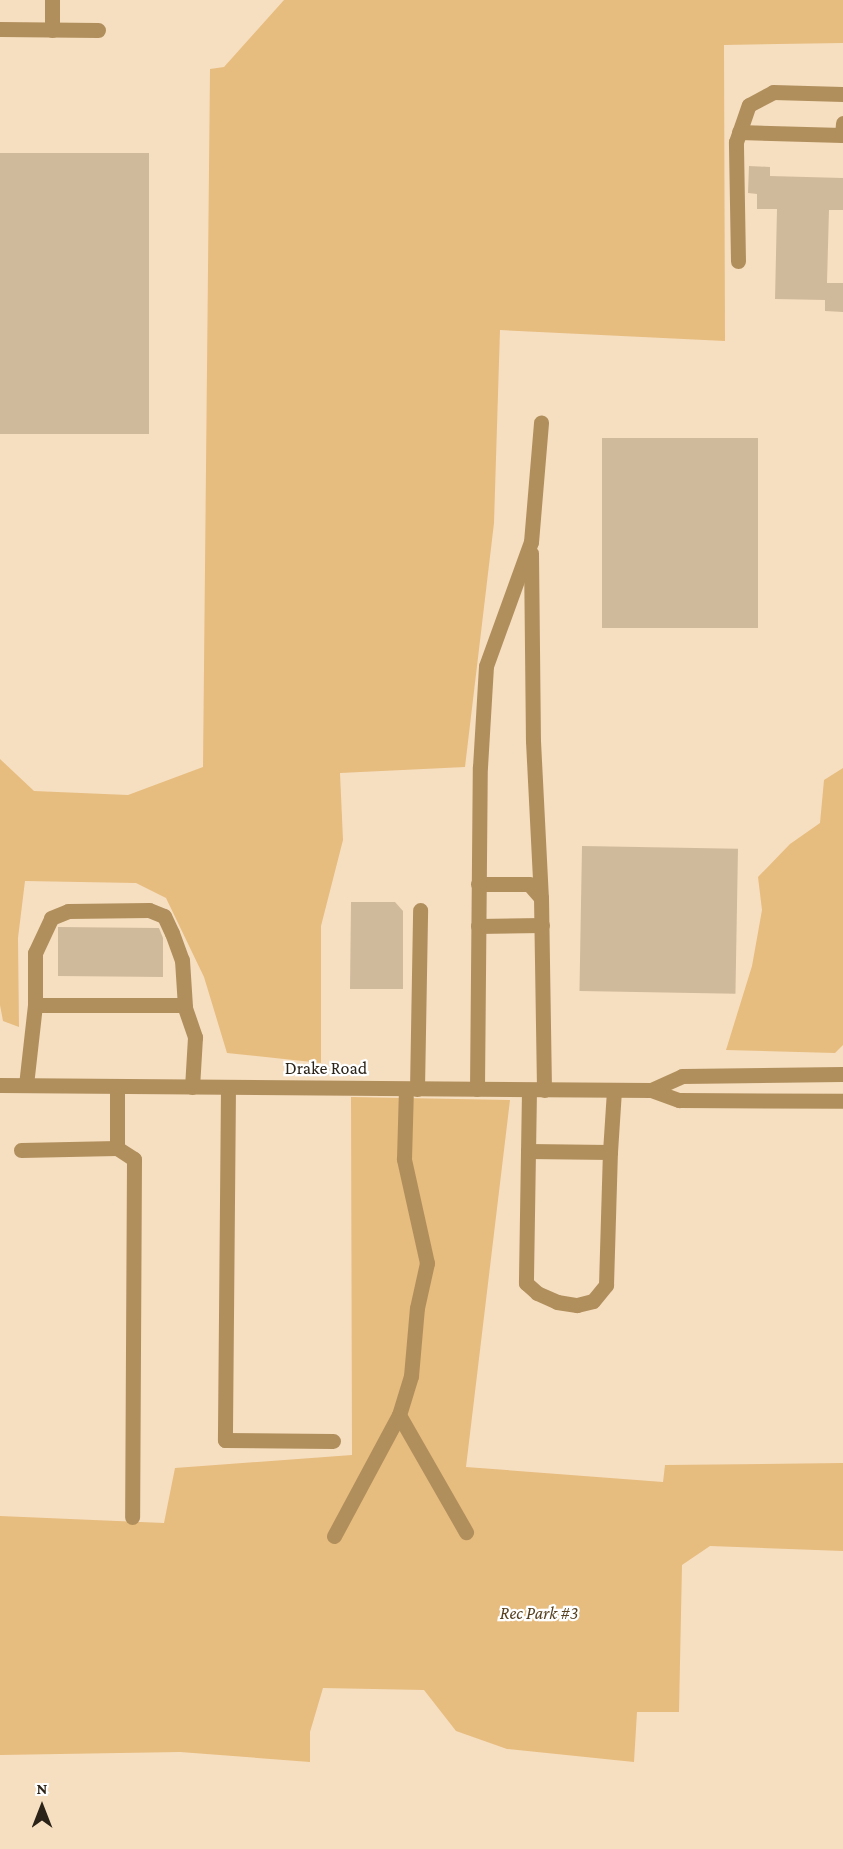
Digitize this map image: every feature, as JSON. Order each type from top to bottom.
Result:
[{"type":"street","points":[[52,0],[52,30]]},
{"type":"street","points":[[0,29],[98,30]]},
{"type":"street","points":[[738,261],[736,142],[749,105],[773,93],[843,94]]},
{"type":"street","points":[[739,132],[842,135],[843,123]]},
{"type":"street","points":[[541,422],[531,543],[533,741],[542,925],[537,1090],[528,1151],[526,1283],[537,1293],[557,1302],[577,1305],[593,1301],[606,1285],[610,1152],[615,1090]]},
{"type":"street","points":[[477,1089],[478,884],[486,666],[531,543]]},
{"type":"street","points":[[478,884],[529,884],[541,898]]},
{"type":"street","points":[[26,1085],[35,1005],[35,953],[51,918],[68,911],[149,910],[164,916],[182,960],[185,1007],[195,1037],[192,1087]]},
{"type":"street","points":[[334,1536],[399,1415],[411,1376],[417,1308],[427,1263],[404,1159],[412,1089],[420,910]]},
{"type":"street","points":[[478,926],[542,925]]},
{"type":"street","points":[[35,1005],[185,1007]]},
{"type":"street","name":"Drake Road","points":[[651,1090],[682,1076],[843,1074]]},
{"type":"street","name":"Drake Road","points":[[0,1085],[651,1090],[679,1100],[843,1101]]},
{"type":"street","points":[[117,1086],[117,1148]]},
{"type":"street","points":[[228,1087],[225,1440],[333,1441]]},
{"type":"street","points":[[21,1150],[117,1148],[134,1159],[132,1517]]},
{"type":"street","points":[[528,1151],[610,1152]]},
{"type":"street","points":[[399,1415],[466,1532]]},
{"type":"green space","points":[[284,0],[843,0],[843,43],[724,45],[725,341],[500,330],[494,523],[465,767],[340,773],[343,840],[321,926],[321,1063],[227,1053],[204,977],[166,898],[136,883],[25,881],[18,938],[19,1027],[3,1021],[0,1005],[0,759],[34,791],[128,795],[203,767],[210,69],[224,67]]},
{"type":"green space","points":[[843,768],[843,1045],[835,1053],[726,1050],[752,966],[762,910],[758,877],[790,844],[820,823],[824,780]]},
{"type":"green space","name":"Rec Park #3","points":[[351,1097],[510,1100],[466,1467],[663,1482],[665,1465],[843,1463],[843,1551],[710,1546],[682,1565],[679,1712],[637,1712],[634,1762],[507,1749],[456,1731],[424,1690],[323,1688],[310,1732],[310,1762],[180,1752],[0,1755],[0,1516],[164,1523],[175,1468],[352,1455]]},
{"type":"building","points":[[0,153],[149,153],[149,434],[0,434]]},
{"type":"building","points":[[749,166],[770,167],[770,176],[843,178],[843,210],[829,210],[827,283],[843,283],[843,312],[825,311],[825,300],[775,299],[777,209],[757,209],[757,194],[748,193]]},
{"type":"building","points":[[602,438],[758,438],[758,628],[602,628]]},
{"type":"building","points":[[582,846],[738,849],[735,994],[579,991]]},
{"type":"building","points":[[351,902],[395,902],[403,911],[403,989],[350,989]]},
{"type":"building","points":[[58,927],[159,928],[163,938],[163,977],[58,976]]}]
